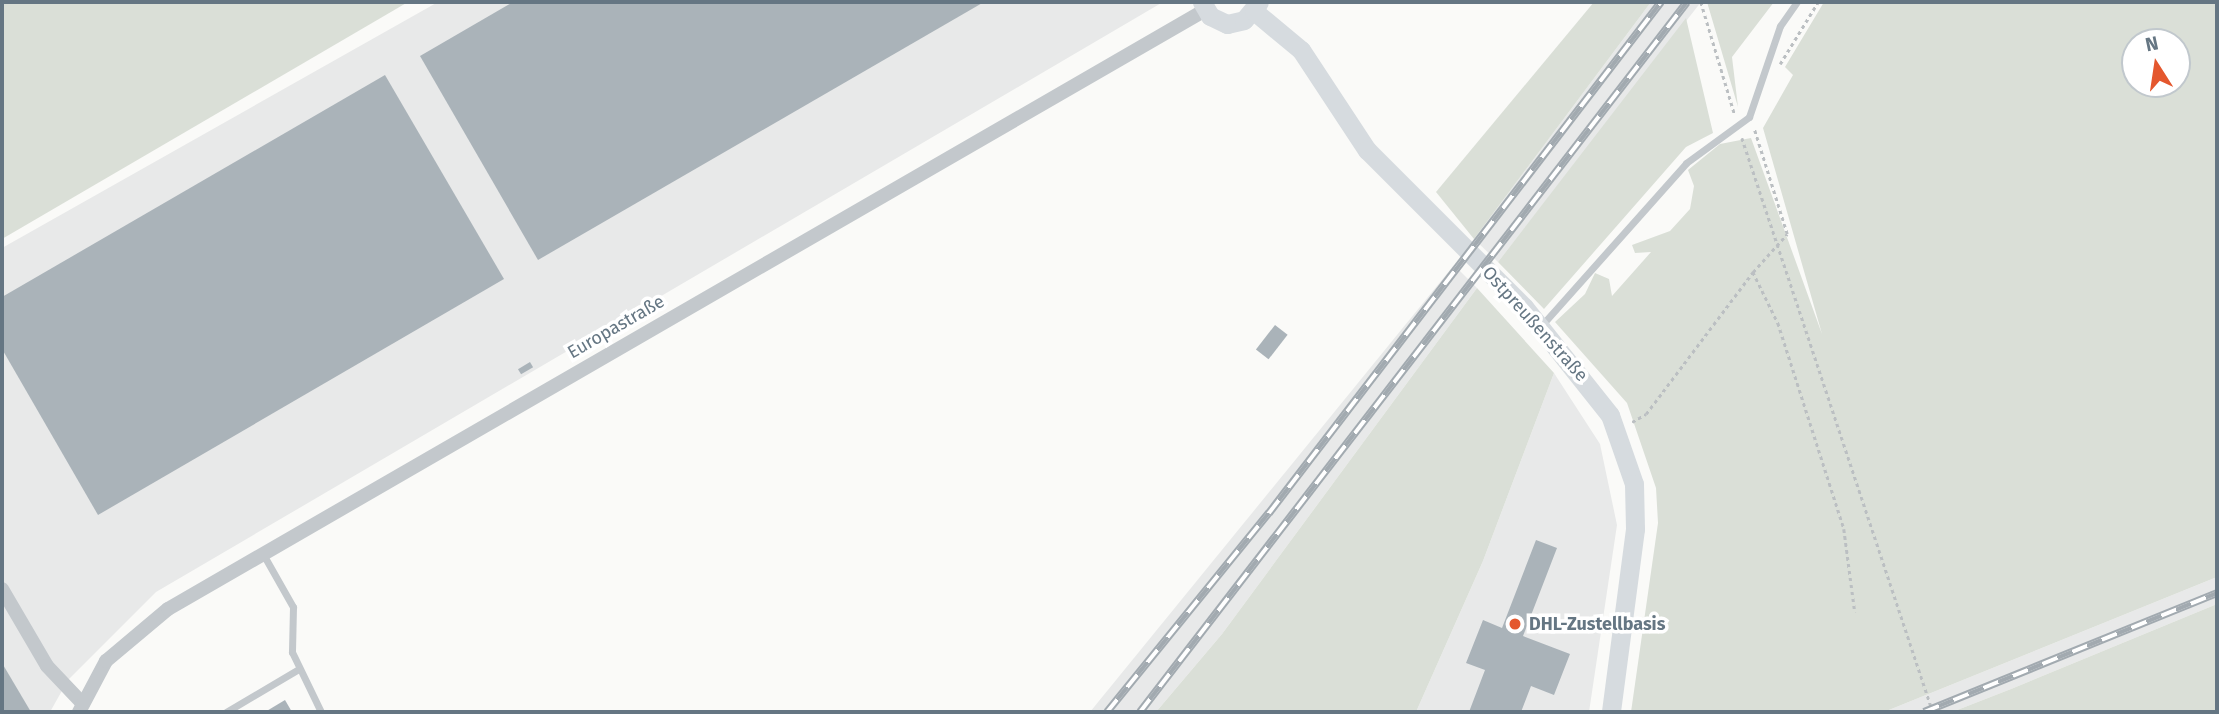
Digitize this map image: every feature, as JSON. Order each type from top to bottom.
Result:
[{"type":"street","points":[[1204,6],[1227,24],[1257,6]]},
{"type":"street","name":"Europastraße","points":[[81,708],[106,660],[136,629],[1204,6]]},
{"type":"street","name":"Ostpreußenstraße","points":[[1257,6],[1301,50],[1367,150],[1540,326],[1594,389],[1617,431],[1634,484],[1635,530],[1611,712]]},
{"type":"street","points":[[2,589],[47,666],[81,708]]},
{"type":"lane","points":[[1540,326],[1686,163],[1749,117],[1780,26],[1797,2]]},
{"type":"lane","points":[[263,554],[293,607],[297,670],[321,712]]},
{"type":"lane","points":[[226,712],[297,670]]},
{"type":"path","points":[[1701,2],[1737,121]]},
{"type":"path","points":[[1767,69],[1783,63],[1818,2]]},
{"type":"path","points":[[1617,431],[1646,414],[1753,272],[1787,234],[1749,117]]},
{"type":"path","points":[[1741,134],[1933,712]]},
{"type":"path","points":[[1753,272],[1778,323],[1844,529],[1855,612]]},
{"type":"shaded area","points":[[2,2],[408,2],[2,239]]},
{"type":"shaded area","points":[[438,2],[1163,2],[156,592],[68,680],[50,712],[2,712],[2,248]]},
{"type":"shaded area","points":[[1594,2],[1651,2],[1474,239],[1436,192]]},
{"type":"shaded area","points":[[1651,2],[1701,2],[1498,262],[1474,239]]},
{"type":"shaded area","points":[[1707,2],[1774,2],[1732,57],[1738,107]]},
{"type":"shaded area","points":[[1824,2],[2217,2],[2217,577],[1884,712],[1631,712],[1658,523],[1656,488],[1627,403],[1555,322],[1585,294],[1595,273],[1609,279],[1612,296],[1651,252],[1635,253],[1632,245],[1670,231],[1690,209],[1694,186],[1688,170],[1720,144],[1751,138],[1822,334],[1763,128],[1793,75],[1785,67]]},
{"type":"shaded area","points":[[1686,18],[1713,133],[1686,147],[1544,309],[1498,262]]},
{"type":"shaded area","points":[[1454,265],[1477,288],[1222,634],[1156,712],[1090,712]]},
{"type":"shaded area","points":[[1477,288],[1554,373],[1483,561],[1416,712],[1156,712],[1222,634]]},
{"type":"shaded area","points":[[1554,373],[1600,444],[1617,525],[1589,712],[1416,712],[1483,561]]},
{"type":"shaded area","points":[[2217,577],[2217,604],[2011,689],[1952,712],[1884,712]]},
{"type":"shaded area","points":[[2217,604],[2217,712],[1952,712],[2011,689]]},
{"type":"building","points":[[513,2],[984,2],[538,260],[420,56]]},
{"type":"building","points":[[385,75],[504,279],[98,515],[2,349],[2,297]]},
{"type":"building","points":[[1275,325],[1288,335],[1269,359],[1256,349]]},
{"type":"building","points":[[530,362],[533,367],[521,374],[518,369]]},
{"type":"building","name":"DHL-Zustellbasis","points":[[1536,540],[1557,548],[1523,636],[1570,654],[1554,695],[1531,686],[1521,712],[1469,712],[1485,670],[1466,663],[1483,620],[1502,628]]},
{"type":"building","points":[[2,663],[31,712],[2,712]]},
{"type":"building","points":[[285,700],[292,712],[265,712]]},
{"type":"railway","points":[[1107,712],[1269,513],[1661,2]]},
{"type":"railway","points":[[1140,712],[1687,2]]},
{"type":"railway","points":[[1924,712],[2217,593]]},
{"type":"place","name":"DHL-Zustellbasis","points":[[1515,624]]}]
